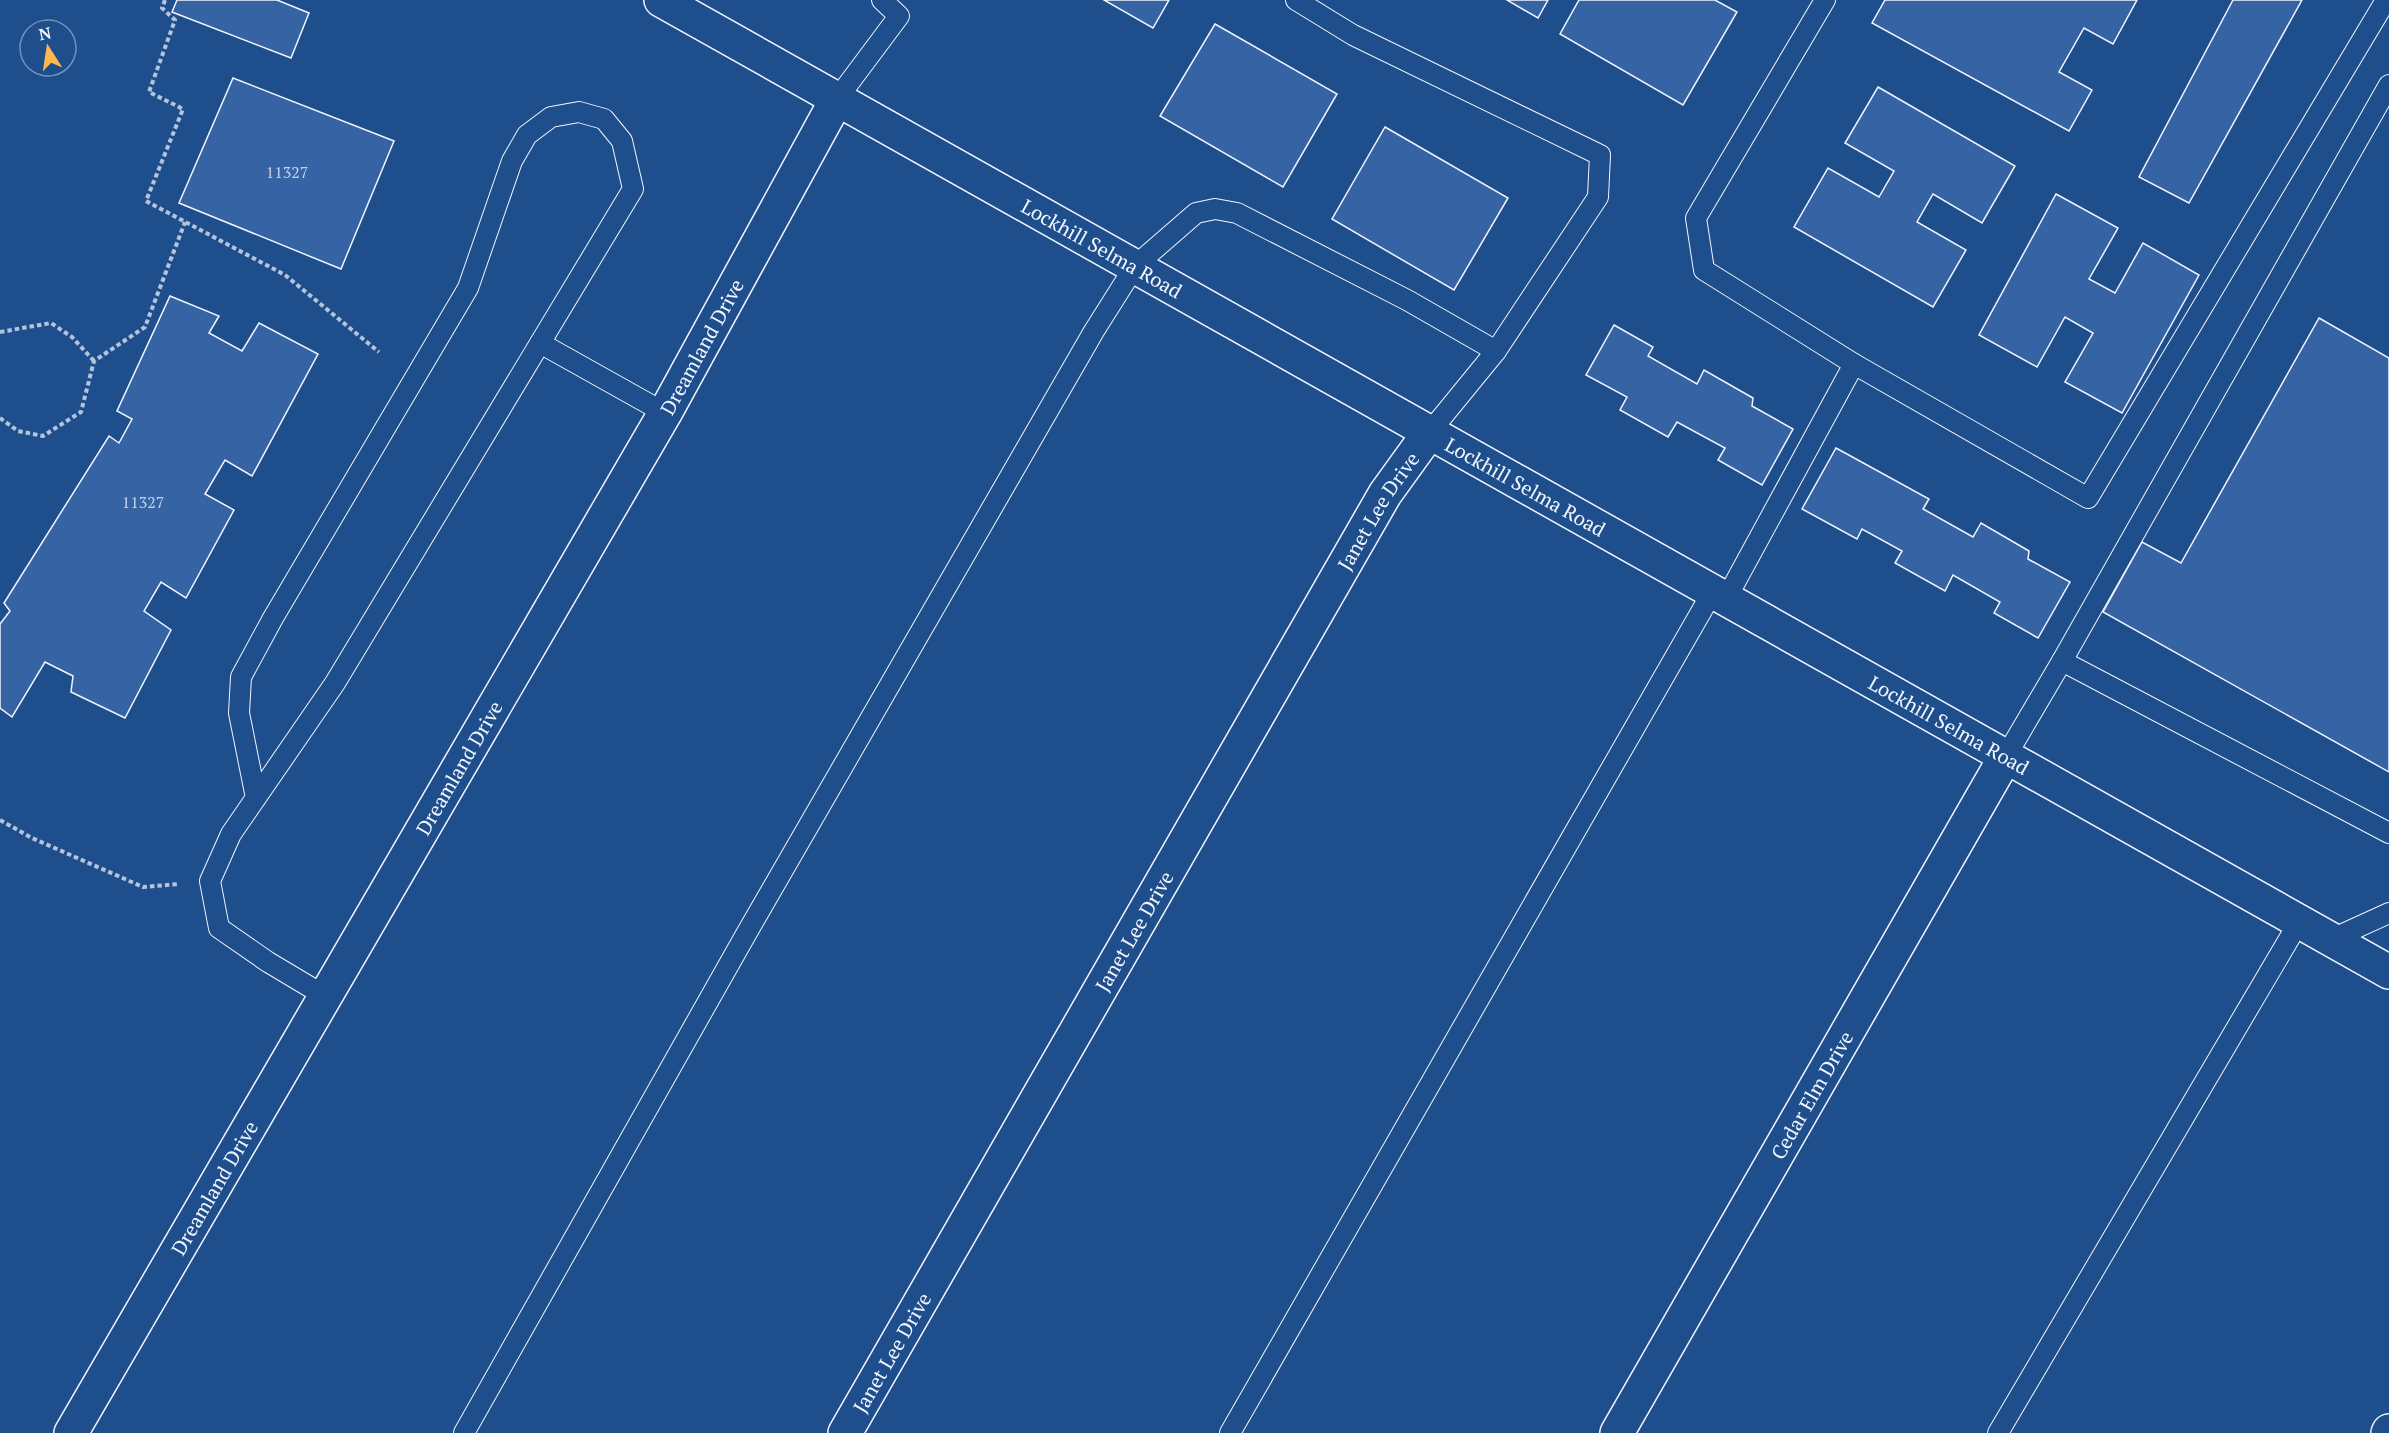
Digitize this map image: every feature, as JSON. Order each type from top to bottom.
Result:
[{"type":"street","name":"Lockhill Selma Road","points":[[661,0],[2389,972]]},
{"type":"street","name":"Dreamland Drive","points":[[71,1433],[665,413],[837,99]]},
{"type":"street","name":"Janet Lee Drive","points":[[845,1433],[1385,494],[1429,433]]},
{"type":"street","name":"Cedar Elm Drive","points":[[1617,1433],[2006,756]]},
{"type":"lane","points":[[837,99],[899,16],[882,0]]},
{"type":"lane","points":[[1296,0],[1353,35],[1600,155],[1598,196],[1496,351],[1429,433]]},
{"type":"lane","points":[[1825,0],[1696,218],[1704,270],[1854,364],[2088,498],[2386,0]]},
{"type":"lane","points":[[2006,756],[2389,85]]},
{"type":"lane","points":[[256,798],[239,713],[242,677],[279,608],[468,288],[512,161],[527,135],[551,117],[579,112],[604,119],[622,141],[633,189],[335,683],[256,798],[231,834],[210,881],[219,928],[268,962],[325,996]]},
{"type":"lane","points":[[464,1433],[745,936],[1088,341],[1135,266],[1196,213],[1215,209],[1237,213],[1407,300],[1496,351]]},
{"type":"lane","points":[[540,343],[665,413]]},
{"type":"lane","points":[[1230,1433],[1854,364]]},
{"type":"lane","points":[[2062,661],[2389,833]]},
{"type":"lane","points":[[2331,939],[2389,913]]},
{"type":"lane","points":[[1998,1433],[2299,922]]},
{"type":"path","points":[[165,0],[162,8],[175,20],[149,92],[183,109],[146,201],[285,275],[380,352]]},
{"type":"path","points":[[0,418],[18,431],[43,436],[81,412],[94,361],[145,327],[185,222]]},
{"type":"path","points":[[0,332],[51,323],[72,337],[94,361]]},
{"type":"path","points":[[0,820],[32,838],[143,886],[210,881]]},
{"type":"building","points":[[177,0],[277,0],[309,13],[291,58],[172,12]]},
{"type":"building","points":[[1104,0],[1169,0],[1153,28]]},
{"type":"building","points":[[1507,0],[1548,0],[1538,18]]},
{"type":"building","points":[[1579,0],[1715,0],[1737,12],[1683,105],[1560,34]]},
{"type":"building","points":[[1885,0],[2137,0],[2113,44],[2084,28],[2059,72],[2092,90],[2069,131],[1872,23]]},
{"type":"building","points":[[2233,0],[2302,0],[2189,203],[2139,177]]},
{"type":"building","points":[[1215,24],[1337,94],[1283,187],[1160,116]]},
{"type":"building","points":[[233,78],[394,141],[341,269],[179,203]]},
{"type":"building","points":[[1878,87],[2015,166],[1982,223],[1933,194],[1917,222],[1966,250],[1933,307],[1794,227],[1828,168],[1879,197],[1894,171],[1845,143]]},
{"type":"building","points":[[1385,127],[1508,198],[1454,290],[1332,219]]},
{"type":"building","points":[[2056,194],[2118,228],[2089,279],[2115,293],[2143,243],[2199,275],[2122,413],[2065,382],[2093,333],[2065,317],[2037,367],[1979,335]]},
{"type":"building","points":[[170,296],[219,316],[209,333],[242,351],[259,323],[318,354],[252,476],[225,460],[205,494],[234,510],[186,598],[161,582],[144,611],[171,630],[125,718],[71,692],[73,676],[45,662],[12,717],[0,708],[0,624],[10,611],[4,603],[109,436],[119,443],[132,419],[117,411]]},
{"type":"building","points":[[2319,318],[2389,358],[2389,772],[2103,612],[2142,542],[2181,563]]},
{"type":"building","points":[[1614,325],[1653,347],[1648,356],[1697,384],[1704,370],[1753,398],[1752,406],[1793,429],[1762,485],[1718,460],[1725,448],[1677,422],[1668,437],[1620,410],[1627,397],[1586,375]]},
{"type":"building","points":[[1836,448],[1929,499],[1923,509],[1973,537],[1981,523],[2029,551],[2028,559],[2070,582],[2038,638],[1994,613],[2000,602],[1953,575],[1945,591],[1895,563],[1902,551],[1862,529],[1857,539],[1802,509]]}]
